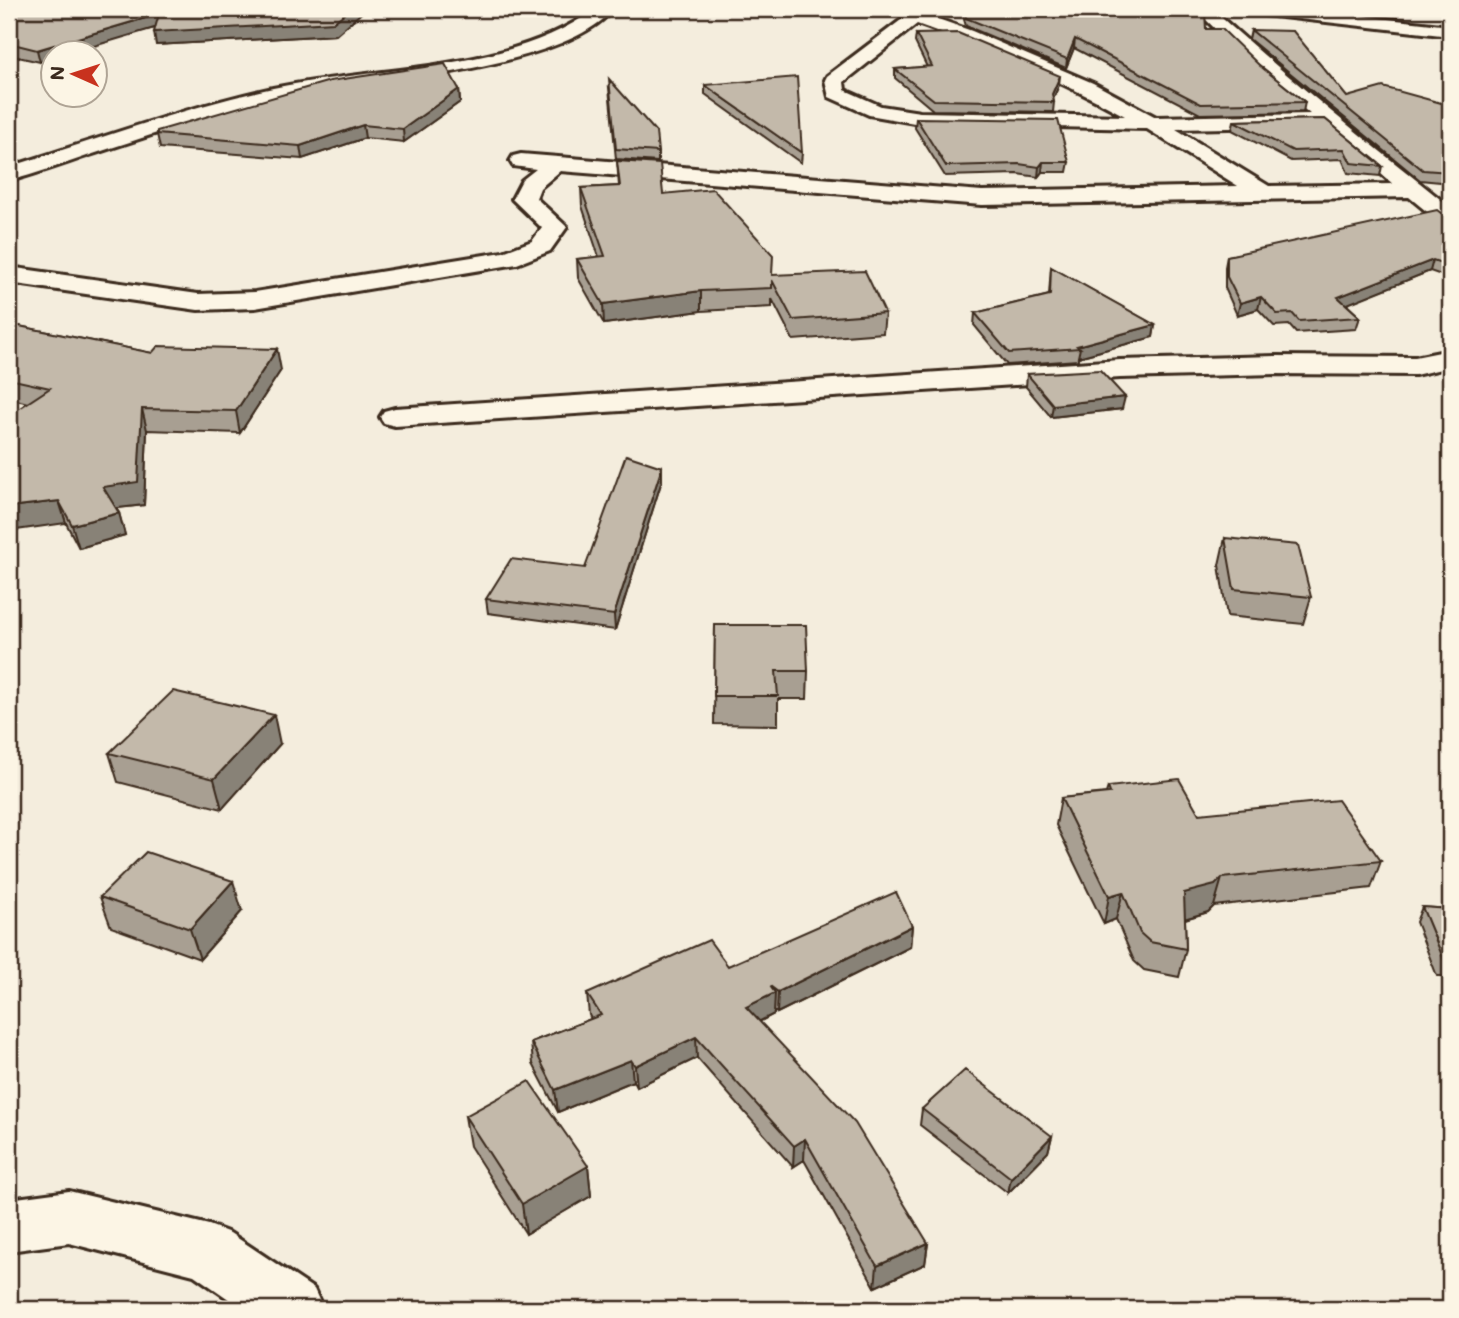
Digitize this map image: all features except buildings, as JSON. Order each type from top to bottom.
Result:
[{"type":"street","points":[[9,174],[276,94],[416,72],[525,48],[596,19],[605,9]]},
{"type":"street","points":[[1203,9],[1266,68],[1418,190],[1450,219]]},
{"type":"street","points":[[1256,9],[1450,32]]},
{"type":"street","points":[[1263,192],[1152,123],[1086,87],[1026,59],[910,13],[834,80],[836,93],[856,106],[909,117],[1152,123],[1328,120]]},
{"type":"street","points":[[521,161],[982,198],[1418,190]]},
{"type":"street","points":[[9,275],[198,302],[255,300],[508,259],[541,246],[555,227],[524,199],[527,189],[555,164]]},
{"type":"street","points":[[395,417],[1120,369],[1276,365],[1415,366],[1450,359]]},
{"type":"street","points":[[1415,366],[1450,375]]},
{"type":"street","points":[[9,1225],[69,1217],[209,1252],[293,1309]]}]
